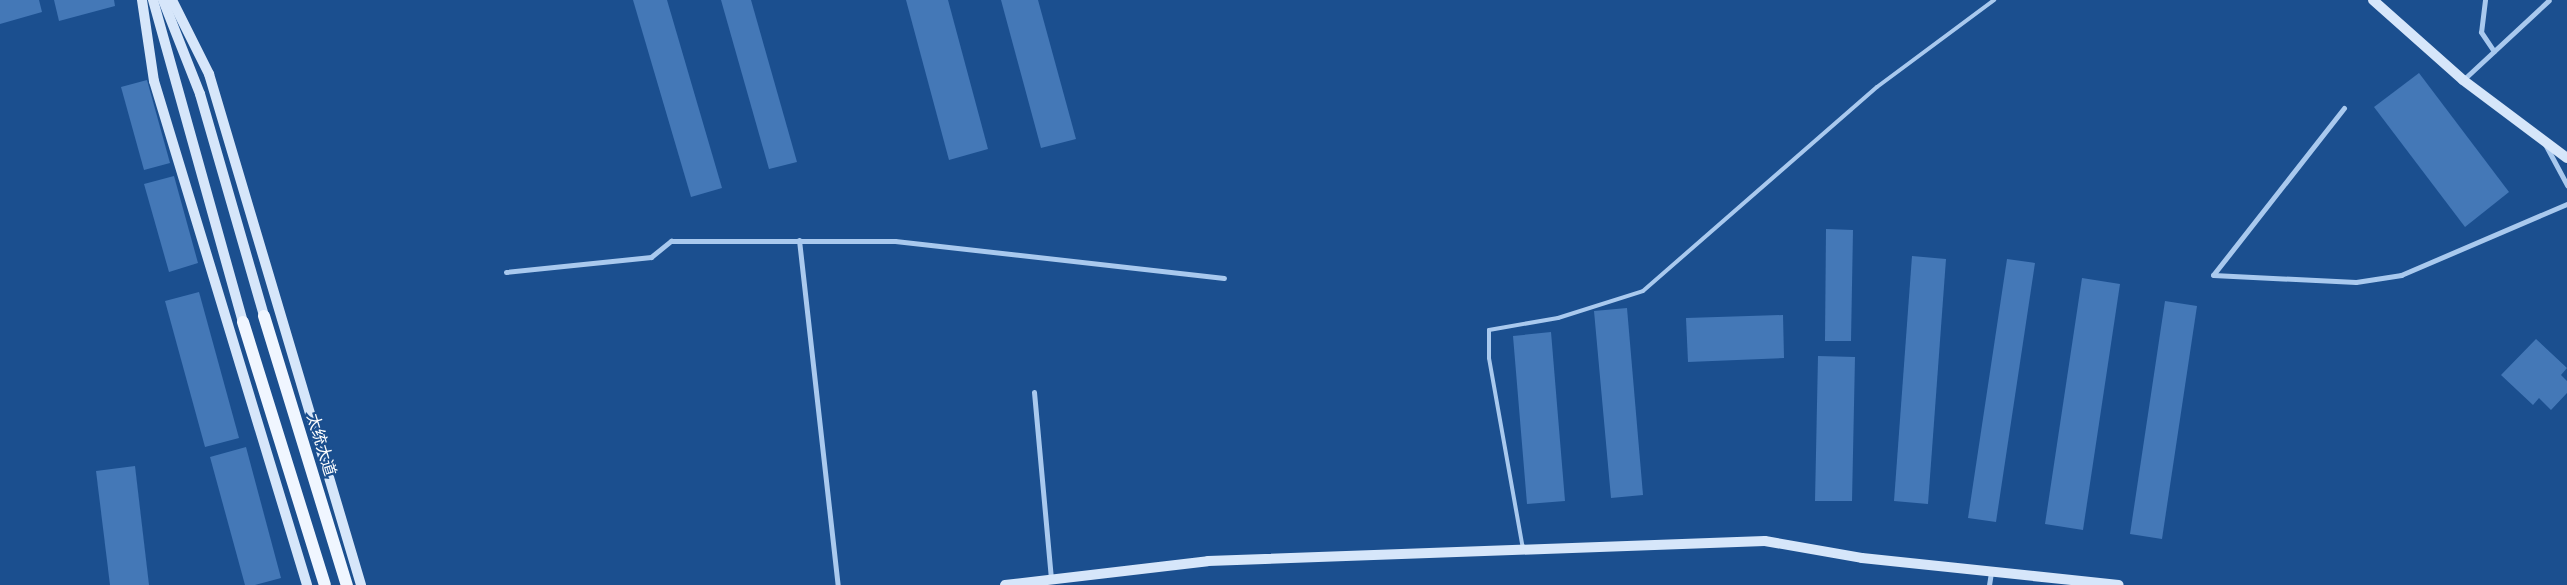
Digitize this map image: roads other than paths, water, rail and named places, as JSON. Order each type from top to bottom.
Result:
[{"type":"main road","points":[[142,0],[154,81],[307,585]]},
{"type":"main road","points":[[153,0],[243,322],[325,585]]},
{"type":"main road","points":[[163,0],[200,94],[264,316]]},
{"type":"main road","points":[[172,0],[209,74],[361,585]]},
{"type":"main road","points":[[2373,0],[2463,80],[2540,135],[2567,158]]},
{"type":"main road","name":"太统大道","points":[[264,316],[347,585]]},
{"type":"main road","points":[[1005,585],[1208,561],[1765,541],[1991,572],[2119,585]]},
{"type":"street","points":[[2485,0],[2480,32],[2494,51]]},
{"type":"street","points":[[2463,80],[2549,0]]},
{"type":"street","points":[[2344,108],[2213,275],[2356,282],[2401,275],[2567,204]]},
{"type":"street","points":[[2540,135],[2567,185]]},
{"type":"street","points":[[799,240],[838,585]]},
{"type":"street","points":[[506,272],[651,257],[671,242],[895,240],[1224,278]]},
{"type":"street","points":[[1034,392],[1052,580]]},
{"type":"street","points":[[1990,585],[1991,572]]},
{"type":"lane","points":[[1523,550],[1489,358],[1489,330],[1558,318],[1643,291],[1877,87],[1994,0]]}]
